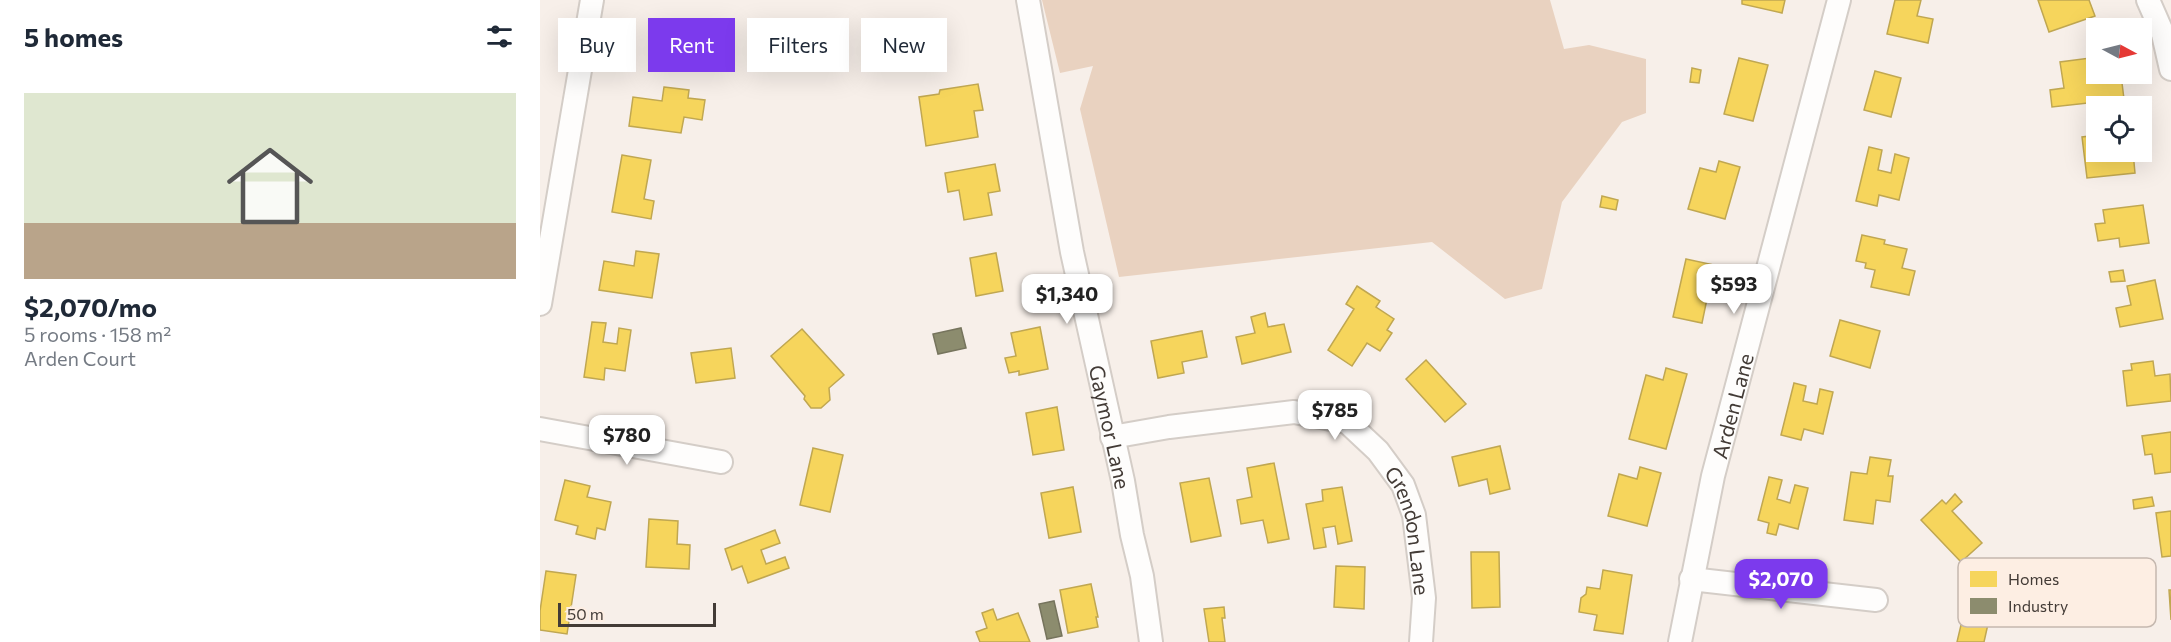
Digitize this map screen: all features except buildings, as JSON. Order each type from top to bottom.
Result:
[{"type":"street","points":[[540,304],[592,0]]},
{"type":"street","name":"Gaymor Lane","points":[[1028,0],[1072,252],[1123,481],[1132,535],[1143,576],[1151,642]]},
{"type":"street","name":"Arden Lane","points":[[1680,642],[1713,476],[1839,0]]},
{"type":"street","points":[[2148,0],[2163,34],[2171,69]]},
{"type":"street","name":"Grendon Lane","points":[[1112,437],[1294,412],[1347,422],[1378,451],[1403,484],[1414,515],[1424,598],[1421,642]]},
{"type":"street","points":[[540,429],[721,462]]},
{"type":"street","points":[[1691,579],[1876,600]]},
{"type":"shaded area","points":[[1042,0],[1550,0],[1564,49],[1589,45],[1646,59],[1646,113],[1622,122],[1562,202],[1542,289],[1505,299],[1432,242],[1119,277],[1080,109],[1093,66],[1060,73]]}]
